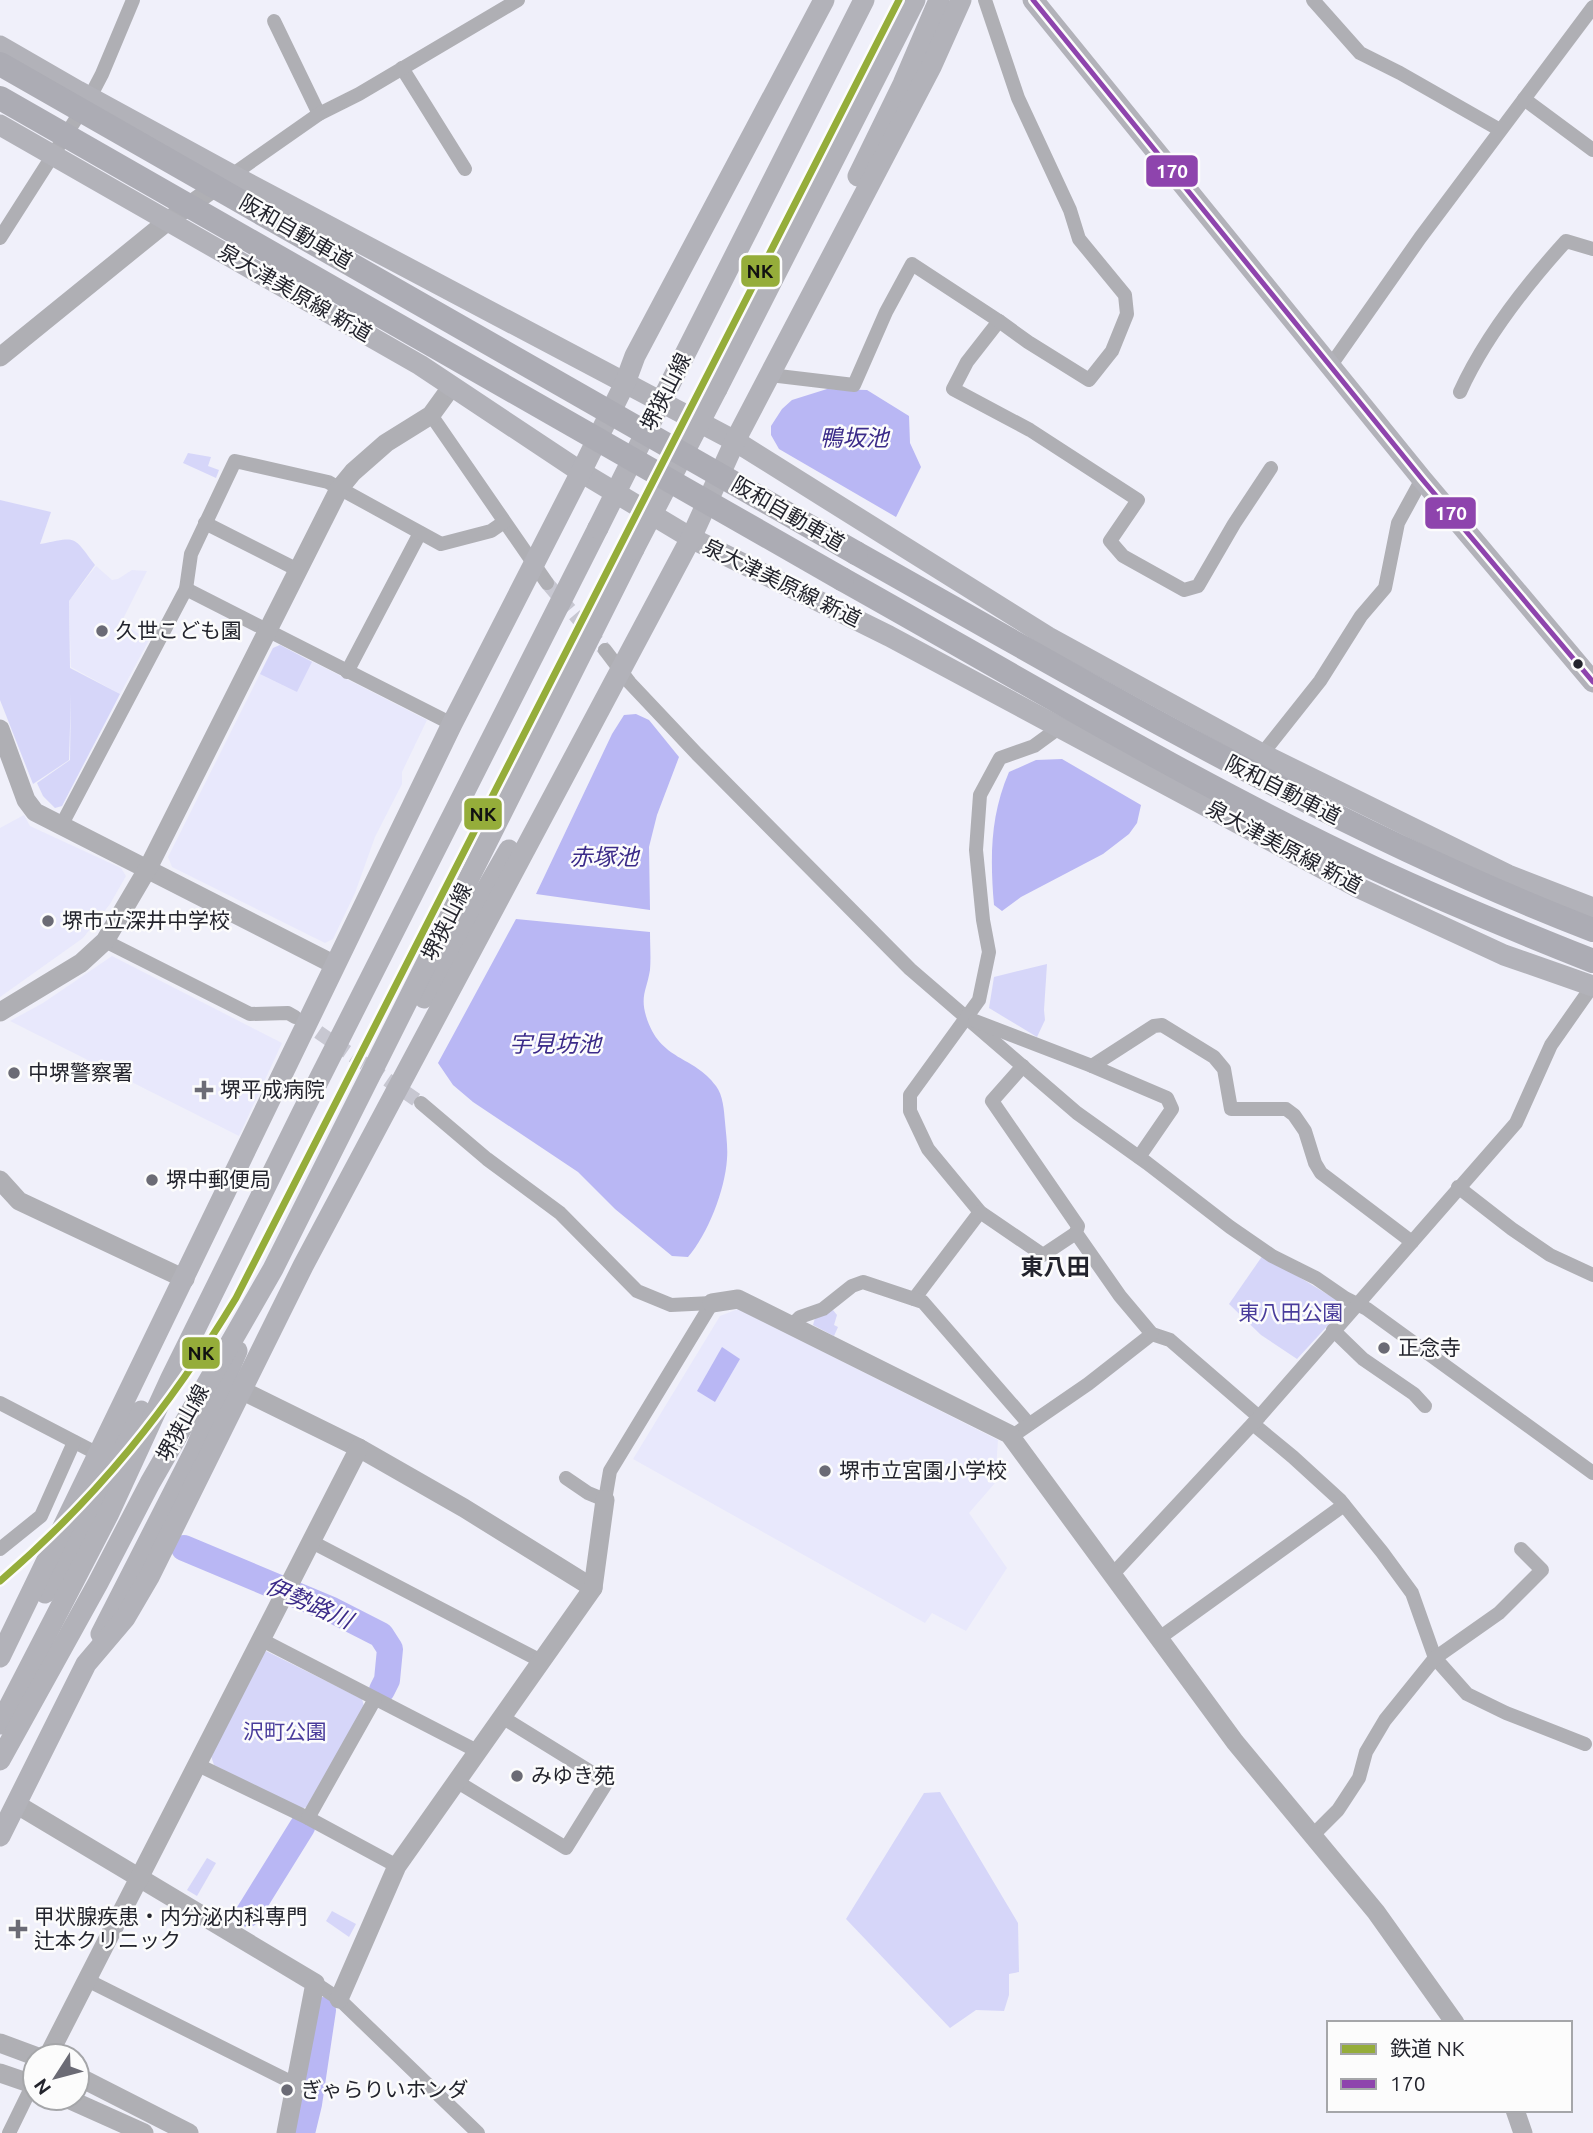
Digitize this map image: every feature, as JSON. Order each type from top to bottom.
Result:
[{"type":"highway","name":"阪和自動車道","points":[[0,64],[856,553],[1248,772],[1408,852],[1503,895],[1593,930]]},
{"type":"highway","name":"阪和自動車道","points":[[0,98],[1140,747],[1377,869],[1497,923],[1593,961]]},
{"type":"main road","points":[[0,1657],[452,724],[581,472],[639,349],[824,0]]},
{"type":"main road","points":[[639,349],[669,313],[841,0]]},
{"type":"main road","name":"堺狭山線","points":[[0,1724],[108,1516],[171,1378],[262,1195],[864,0]]},
{"type":"main road","name":"堺狭山線","points":[[0,1760],[150,1483],[273,1269],[634,549],[915,0]]},
{"type":"main road","points":[[803,311],[811,278],[830,234],[903,84],[939,0]]},
{"type":"main road","points":[[86,1664],[125,1618],[149,1577],[303,1266],[691,538],[735,441],[931,67],[961,0]]},
{"type":"main road","points":[[1033,0],[1422,479],[1593,681]]},
{"type":"main road","points":[[0,46],[232,175],[735,441],[1048,637],[1262,754],[1508,875],[1593,908]]},
{"type":"main road","name":"泉大津美原線 新道","points":[[0,125],[408,358],[581,472],[691,538],[888,636],[1357,887],[1504,955],[1593,986]]},
{"type":"main road","points":[[342,1132],[403,1034],[531,811],[619,669]]},
{"type":"main road","points":[[0,1671],[59,1569],[199,1302],[262,1195]]},
{"type":"main road","points":[[0,1836],[132,1570],[195,1450],[273,1269]]},
{"type":"street","points":[[0,238],[90,97],[133,0]]},
{"type":"street","points":[[0,357],[169,220],[319,114],[518,0]]},
{"type":"street","points":[[769,374],[855,385],[886,312],[912,264],[1089,380],[1112,351],[1127,314],[1125,295],[1079,239],[1070,210],[1018,98],[985,0]]},
{"type":"street","points":[[1313,0],[1360,53],[1401,73],[1500,130]]},
{"type":"street","points":[[1331,365],[1420,238],[1593,7]]},
{"type":"street","points":[[274,21],[319,114]]},
{"type":"street","points":[[402,68],[465,169]]},
{"type":"street","points":[[1524,99],[1593,150]]},
{"type":"street","points":[[1460,392],[1469,371],[1508,312],[1551,257],[1566,241],[1593,249]]},
{"type":"street","points":[[999,321],[967,362],[953,389],[1030,430],[1138,500],[1111,541],[1123,556],[1184,590],[1198,586],[1271,468]]},
{"type":"street","points":[[0,1012],[81,963],[106,942],[148,868],[340,489],[353,472],[386,443],[431,415],[452,386]]},
{"type":"street","points":[[431,415],[547,583]]},
{"type":"street","points":[[61,825],[186,589],[191,554],[235,461],[328,482],[441,544],[491,531],[504,522]]},
{"type":"street","points":[[1262,754],[1321,681],[1361,616],[1385,587],[1398,523],[1422,479]]},
{"type":"street","points":[[205,523],[298,570]]},
{"type":"street","points":[[347,672],[420,534]]},
{"type":"street","points":[[186,589],[452,724]]},
{"type":"street","points":[[605,650],[672,728],[910,969],[1077,1112],[1272,1256],[1316,1278],[1367,1309],[1593,1474]]},
{"type":"street","points":[[1023,1066],[992,1101],[1078,1226],[1076,1233],[1043,1255],[980,1212],[928,1149],[910,1111],[910,1095],[968,1018],[978,1000],[989,952],[976,850],[980,795],[1000,758],[1034,746],[1060,727]]},
{"type":"street","points":[[0,729],[26,800],[35,812],[335,965]]},
{"type":"street","points":[[106,942],[250,1014],[288,1013],[295,1017]]},
{"type":"street","points":[[1112,1575],[1256,1421],[1516,1123],[1551,1045],[1593,986]]},
{"type":"street","points":[[968,1018],[1167,1098],[1172,1109],[1139,1157]]},
{"type":"street","points":[[1092,1066],[1154,1026],[1162,1025],[1214,1057],[1224,1069],[1231,1109],[1286,1110],[1294,1115],[1305,1131],[1315,1163],[1321,1172],[1412,1242]]},
{"type":"street","points":[[421,1102],[487,1159],[560,1213],[637,1291],[671,1305],[738,1299],[1009,1434],[1235,1742],[1376,1912],[1454,2021]]},
{"type":"street","points":[[0,1180],[19,1201],[185,1279]]},
{"type":"street","points":[[1458,1187],[1550,1255],[1593,1275]]},
{"type":"street","points":[[914,1299],[980,1212]]},
{"type":"street","points":[[1076,1233],[1152,1334],[1170,1340],[1344,1505],[1412,1593],[1435,1658],[1467,1694],[1506,1713],[1585,1744]]},
{"type":"street","points":[[791,1326],[800,1317],[822,1309],[852,1286],[863,1282],[923,1302],[1029,1424]]},
{"type":"street","points":[[339,1999],[397,1866],[593,1588],[610,1471],[712,1303]]},
{"type":"street","points":[[1333,1331],[1363,1359],[1414,1394],[1425,1406]]},
{"type":"street","points":[[1011,1437],[1088,1384],[1152,1334]]},
{"type":"street","points":[[243,1391],[359,1448],[464,1508],[593,1588]]},
{"type":"street","points":[[0,1403],[98,1454]]},
{"type":"street","points":[[0,1549],[41,1516],[74,1442]]},
{"type":"street","points":[[55,2042],[359,1448]]},
{"type":"street","points":[[566,1478],[588,1493],[605,1500]]},
{"type":"street","points":[[1158,1639],[1344,1505]]},
{"type":"street","points":[[312,1542],[541,1661]]},
{"type":"street","points":[[1312,1836],[1338,1810],[1359,1779],[1366,1752],[1385,1720],[1435,1658],[1499,1613],[1542,1570],[1521,1549]]},
{"type":"street","points":[[260,1639],[477,1751]]},
{"type":"street","points":[[308,1818],[375,1699]]},
{"type":"street","points":[[456,1782],[566,1848],[607,1782],[502,1717]]},
{"type":"street","points":[[196,1764],[308,1818],[397,1866]]},
{"type":"street","points":[[16,1804],[339,1999],[478,2133]]},
{"type":"street","points":[[87,1980],[297,2085]]},
{"type":"street","points":[[286,2133],[315,1983]]},
{"type":"street","points":[[0,2043],[21,2051]]},
{"type":"street","points":[[0,2073],[21,2080]]},
{"type":"street","points":[[91,2083],[189,2133]]},
{"type":"street","points":[[91,2109],[144,2133]]},
{"type":"street","points":[[9,2133],[21,2110]]},
{"type":"street","points":[[1516,2112],[1523,2133]]},
{"type":"shaded area","name":"久世こども園","points":[[96,566],[112,580],[132,570],[147,571],[121,623],[149,640],[120,694],[71,667],[69,601]]},
{"type":"shaded area","points":[[280,645],[427,720],[402,772],[402,784],[375,837],[355,893],[333,939],[325,943],[172,867],[168,857],[273,648]]},
{"type":"shaded area","name":"堺市立深井中学校","points":[[24,815],[30,826],[121,868],[126,876],[110,904],[83,938],[0,997],[0,828]]},
{"type":"shaded area","name":"堺平成病院","points":[[112,956],[282,1043],[239,1136],[10,1021],[43,1003]]},
{"type":"shaded area","name":"堺市立宮園小学校","points":[[738,1309],[998,1440],[995,1483],[969,1513],[1007,1568],[966,1631],[932,1613],[925,1623],[633,1459],[720,1316]]},
{"type":"green space","points":[[188,453],[211,457],[208,466],[219,470],[216,478],[183,463]]},
{"type":"green space","points":[[0,500],[51,512],[40,544],[73,540],[95,565],[69,601],[70,668],[120,694],[62,806],[55,808],[43,796],[37,783],[70,760],[71,694],[69,760],[33,784],[0,700]]},
{"type":"green space","points":[[280,645],[312,662],[297,692],[260,674],[273,648]]},
{"type":"green space","points":[[1047,964],[1045,1020],[1037,1037],[989,1008],[994,977]]},
{"type":"green space","name":"東八田公園","points":[[1263,1255],[1340,1302],[1342,1310],[1297,1359],[1261,1335],[1229,1304]]},
{"type":"green space","points":[[833,1310],[837,1315],[834,1325],[838,1327],[834,1336],[813,1325],[815,1318]]},
{"type":"green space","name":"沢町公園","points":[[266,1651],[362,1699],[364,1706],[307,1807],[300,1809],[214,1765],[211,1756],[261,1654]]},
{"type":"green space","points":[[940,1792],[1018,1923],[1019,1972],[1009,1974],[1009,1995],[1004,2011],[976,2010],[950,2028],[846,1919],[924,1793]]},
{"type":"green space","points":[[207,1858],[216,1863],[197,1896],[187,1890]]},
{"type":"green space","points":[[332,1911],[356,1924],[349,1937],[326,1921]]},
{"type":"water","name":"鴨坂池","points":[[827,389],[867,390],[909,416],[910,443],[921,467],[896,517],[779,449],[771,435],[771,426],[782,409],[792,400]]},
{"type":"water","name":"赤塚池","points":[[636,714],[649,720],[679,757],[657,815],[649,847],[650,910],[536,894],[612,734],[624,715]]},
{"type":"water","points":[[1062,759],[1141,805],[1137,823],[1129,834],[1103,854],[1021,897],[1002,911],[994,905],[992,854],[998,805],[1009,772],[1036,760]]},
{"type":"water","name":"宇見坊池","points":[[516,919],[650,932],[650,970],[644,1003],[652,1031],[668,1050],[707,1076],[722,1098],[724,1113],[727,1154],[723,1184],[709,1224],[688,1257],[672,1256],[615,1209],[578,1172],[473,1102],[453,1085],[438,1063]]},
{"type":"water","points":[[722,1347],[740,1359],[715,1402],[697,1391]]},
{"type":"waterway","name":"伊勢路川","points":[[184,1548],[332,1610],[381,1635],[390,1649],[387,1680],[382,1690]]},
{"type":"waterway","name":"伊勢路川","points":[[248,1914],[302,1827]]},
{"type":"waterway","name":"伊勢路川","points":[[302,2133],[323,2010]]},
{"type":"tunnel","points":[[547,583],[605,650]]},
{"type":"tunnel","points":[[301,1020],[421,1103]]},
{"type":"rail line","name":"NK","points":[[0,1581],[69,1517],[130,1449],[185,1377],[236,1298],[899,0]]},
{"type":"transit line","name":"170","points":[[1033,0],[1422,479],[1593,682]]},
{"type":"place","name":"久世こども園","points":[[102,631]]},
{"type":"place","name":"堺市立深井中学校","points":[[48,921]]},
{"type":"place","name":"中堺警察署","points":[[14,1073]]},
{"type":"place","name":"堺平成病院","points":[[204,1090]]},
{"type":"place","name":"堺中郵便局","points":[[152,1180]]},
{"type":"place","name":"正念寺","points":[[1384,1348]]},
{"type":"place","name":"堺市立宮園小学校","points":[[825,1471]]},
{"type":"place","name":"みゆき苑","points":[[517,1776]]},
{"type":"place","name":"甲状腺疾患・内分泌内科専門 辻本クリニック","points":[[18,1929]]},
{"type":"place","name":"ぎゃらりいホンダ","points":[[287,2090]]},
{"type":"district","name":"東八田","points":[[1055,1267]]}]
